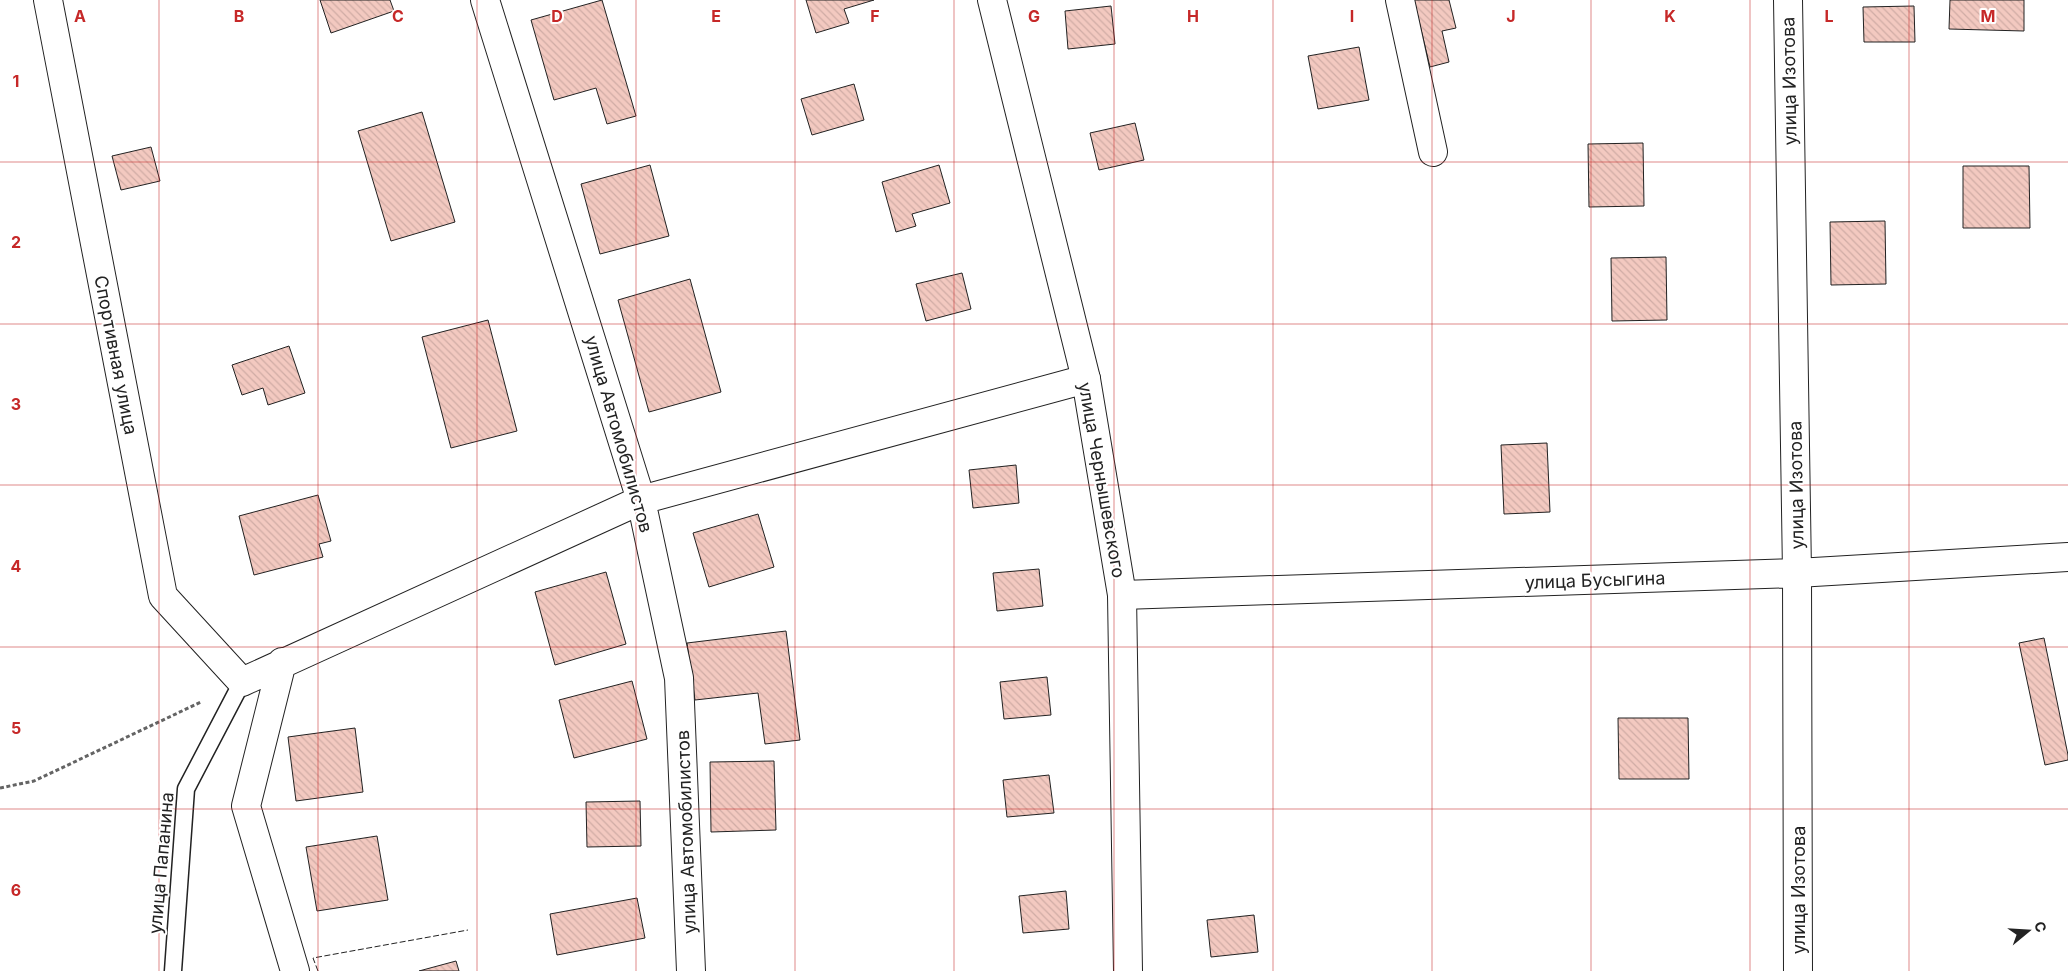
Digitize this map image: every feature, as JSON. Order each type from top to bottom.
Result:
[{"type":"street","name":"Спортивная улица","points":[[48,0],[163,596],[242,682]]},
{"type":"street","name":"улица Автомобилистов","points":[[485,0],[641,500],[679,678],[691,971]]},
{"type":"street","name":"улица Чернышевского","points":[[992,0],[1086,379],[1122,595],[1128,971]]},
{"type":"street","points":[[1400,0],[1433,152]]},
{"type":"street","name":"улица Изотова","points":[[1788,0],[1797,573],[1798,971]]},
{"type":"street","points":[[242,682],[282,662],[641,500],[1086,379]]},
{"type":"street","name":"улица Бусыгина","points":[[1122,595],[1797,573],[2068,557]]},
{"type":"street","points":[[282,662],[246,806],[295,971]]},
{"type":"lane","name":"улица Папанина","points":[[173,971],[186,789],[242,682]]},
{"type":"path","points":[[0,788],[34,781],[242,682]]},
{"type":"building","points":[[320,0],[390,0],[394,11],[331,33]]},
{"type":"building","points":[[602,0],[636,116],[607,124],[596,88],[554,100],[531,20]]},
{"type":"building","points":[[806,0],[874,0],[844,9],[849,23],[816,33]]},
{"type":"building","points":[[1414,0],[1449,0],[1456,28],[1442,31],[1449,62],[1430,67]]},
{"type":"building","points":[[1950,0],[2024,0],[2024,31],[1949,29]]},
{"type":"building","points":[[1111,6],[1115,44],[1068,49],[1065,11]]},
{"type":"building","points":[[1914,6],[1915,42],[1864,42],[1863,7]]},
{"type":"building","points":[[1359,47],[1369,100],[1318,109],[1308,56]]},
{"type":"building","points":[[854,84],[864,120],[812,135],[801,99]]},
{"type":"building","points":[[422,112],[455,222],[391,241],[358,131]]},
{"type":"building","points":[[1135,123],[1144,160],[1099,170],[1090,133]]},
{"type":"building","points":[[1643,143],[1644,206],[1589,207],[1588,144]]},
{"type":"building","points":[[151,147],[160,181],[121,190],[112,156]]},
{"type":"building","points":[[650,165],[669,236],[600,254],[581,184]]},
{"type":"building","points":[[939,165],[950,203],[912,214],[916,226],[896,232],[882,182]]},
{"type":"building","points":[[1963,166],[2029,166],[2030,228],[1963,228]]},
{"type":"building","points":[[1885,221],[1886,284],[1831,285],[1830,222]]},
{"type":"building","points":[[1666,257],[1667,320],[1612,321],[1611,258]]},
{"type":"building","points":[[962,273],[971,309],[926,321],[916,284]]},
{"type":"building","points":[[690,279],[721,392],[649,412],[618,300]]},
{"type":"building","points":[[488,320],[517,431],[451,448],[422,337]]},
{"type":"building","points":[[289,346],[305,393],[268,405],[263,388],[242,395],[232,365]]},
{"type":"building","points":[[1547,443],[1550,512],[1504,514],[1501,445]]},
{"type":"building","points":[[1016,465],[1019,503],[973,508],[969,470]]},
{"type":"building","points":[[318,495],[331,541],[319,544],[323,557],[254,575],[239,516]]},
{"type":"building","points":[[758,514],[774,567],[709,587],[693,533]]},
{"type":"building","points":[[1039,569],[1043,606],[997,611],[993,573]]},
{"type":"building","points":[[606,572],[626,644],[555,665],[535,592]]},
{"type":"building","points":[[786,631],[800,740],[765,744],[758,693],[695,700],[687,643]]},
{"type":"building","points":[[2044,638],[2068,755],[2068,760],[2045,765],[2019,643]]},
{"type":"building","points":[[1047,677],[1051,715],[1004,719],[1000,682]]},
{"type":"building","points":[[632,681],[647,739],[574,758],[559,700]]},
{"type":"building","points":[[1618,718],[1688,718],[1689,779],[1619,779]]},
{"type":"building","points":[[355,728],[363,792],[296,801],[288,737]]},
{"type":"building","points":[[774,761],[776,830],[711,832],[710,762]]},
{"type":"building","points":[[1049,775],[1054,813],[1007,817],[1003,780]]},
{"type":"building","points":[[640,801],[641,846],[587,847],[586,802]]},
{"type":"building","points":[[377,836],[388,900],[317,911],[306,847]]},
{"type":"building","points":[[1066,891],[1069,929],[1023,933],[1019,896]]},
{"type":"building","points":[[637,898],[645,938],[557,955],[550,914]]},
{"type":"building","points":[[1254,915],[1258,952],[1211,957],[1207,920]]},
{"type":"building","points":[[456,961],[459,971],[419,971]]},
{"type":"fence","points":[[318,971],[313,958],[468,930]]}]
